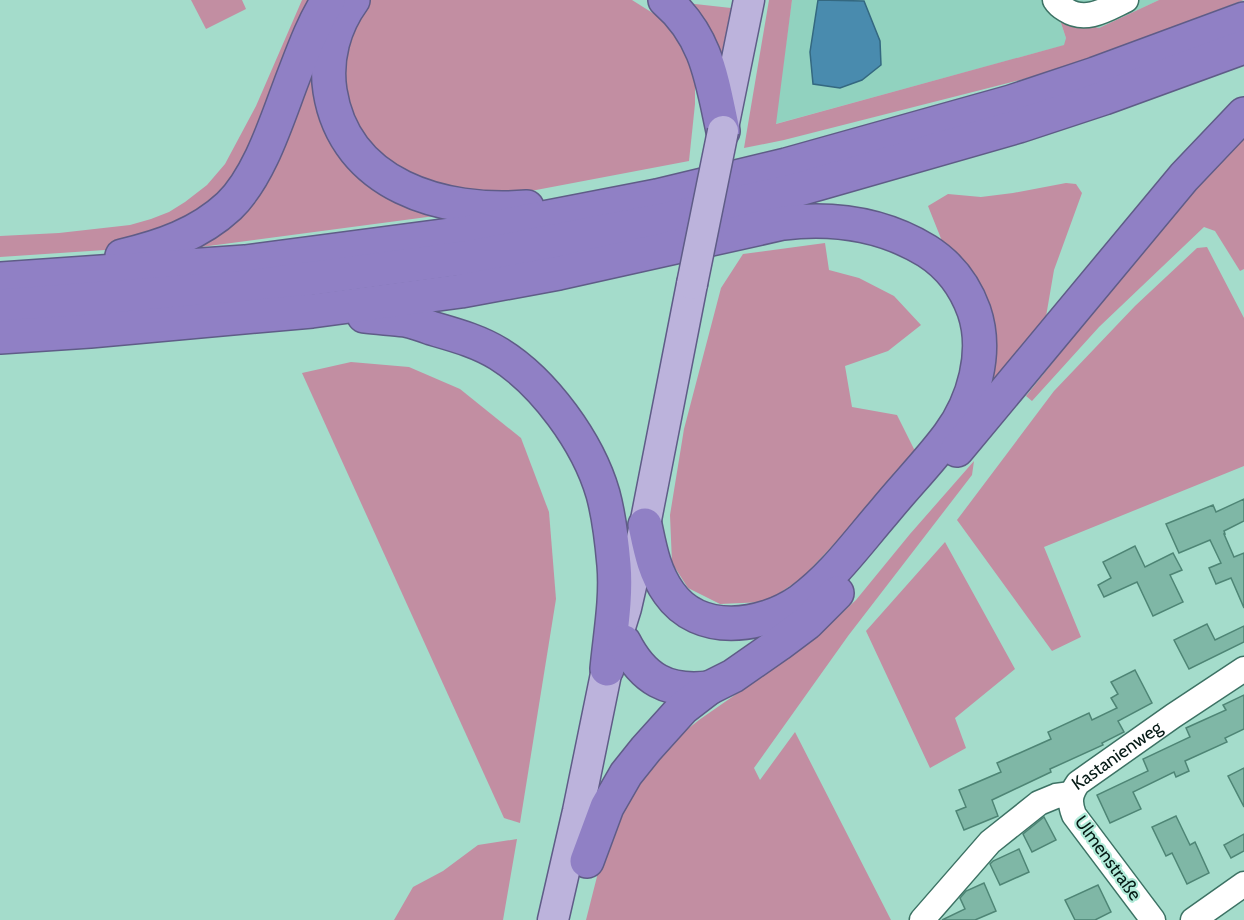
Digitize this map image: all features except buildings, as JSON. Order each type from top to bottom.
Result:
[{"type":"highway","points":[[0,278],[150,249],[189,234],[223,211],[243,188],[261,158],[309,34],[328,0]]},
{"type":"highway","points":[[353,0],[336,29],[331,48],[328,74],[331,100],[340,124],[359,156],[391,182],[443,202],[471,206],[514,208],[657,196]]},
{"type":"highway","points":[[665,0],[684,18],[704,53],[723,131]]},
{"type":"highway","points":[[0,278],[245,262],[465,233],[657,196],[786,165],[1011,102],[1095,74],[1244,19]]},
{"type":"highway","points":[[0,306],[248,287],[471,257],[663,220],[796,190],[1019,126],[1244,47]]},
{"type":"highway","points":[[587,861],[607,807],[626,774],[645,749],[683,708],[709,688],[733,676],[779,644],[827,605],[1184,177],[1244,114]]},
{"type":"highway","points":[[0,337],[312,311],[482,287],[559,273],[783,223],[818,220],[870,226],[894,235],[932,254],[954,275],[970,301],[979,331],[979,361],[966,404],[942,444],[848,554],[820,584],[799,602],[758,621],[737,624],[718,623],[700,618],[670,595],[651,558],[645,525]]},
{"type":"highway","points":[[312,311],[406,320],[465,338],[499,354],[525,374],[549,399],[571,427],[589,459],[603,493],[614,567],[607,669]]},
{"type":"highway","points":[[624,642],[639,667],[663,683],[678,689],[709,688]]},
{"type":"main road","points":[[553,920],[607,669],[626,608],[645,525],[749,0]]},
{"type":"main road","points":[[573,920],[587,861],[620,680],[626,608]]},
{"type":"street","points":[[1055,0],[1073,14],[1087,16],[1126,0]]},
{"type":"street","name":"Kastanienweg","points":[[922,920],[990,842],[1039,803],[1056,796],[1071,794],[1078,783],[1244,669]]},
{"type":"street","name":"Ulmenstraße","points":[[1071,794],[1070,804],[1074,815],[1153,920]]},
{"type":"street","points":[[1193,920],[1244,885]]},
{"type":"shaded area","points":[[191,0],[242,0],[246,9],[206,29]]},
{"type":"shaded area","points":[[302,0],[314,0],[254,143],[222,190],[197,216],[131,245],[105,250],[0,257],[0,236],[59,233],[130,225],[169,212],[207,185],[225,164],[256,106]]},
{"type":"shaded area","points":[[365,0],[632,0],[659,17],[685,49],[695,74],[695,104],[689,161],[515,194],[421,186],[358,138],[337,63]]},
{"type":"shaded area","points":[[769,0],[792,0],[776,124],[1064,45],[1066,38],[1058,14],[1071,21],[1099,28],[1159,0],[1244,0],[1072,65],[784,140],[744,148]]},
{"type":"shaded area","points":[[792,0],[1159,0],[1099,28],[1058,15],[1066,38],[1065,45],[775,124]]},
{"type":"shaded area","points":[[686,3],[731,8],[717,77]]},
{"type":"shaded area","points":[[314,45],[323,115],[465,212],[186,249],[222,223]]},
{"type":"shaded area","points":[[1244,135],[1244,269],[1240,271],[1215,231],[1204,227],[1099,327],[1032,401],[1026,396],[1193,185]]},
{"type":"shaded area","points":[[1066,183],[1076,184],[1082,193],[1054,270],[1043,334],[997,386],[986,387],[978,288],[942,241],[928,206],[948,194],[981,197]]},
{"type":"shaded area","points":[[825,243],[829,270],[859,278],[894,296],[921,325],[888,351],[845,366],[852,407],[897,415],[915,451],[868,508],[802,578],[766,602],[720,604],[688,588],[672,563],[670,515],[684,429],[721,288],[743,254]]},
{"type":"shaded area","points":[[1207,247],[1244,318],[1244,466],[1044,547],[1081,637],[1052,651],[957,520],[1054,391],[1135,306],[1197,248]]},
{"type":"shaded area","points":[[351,362],[409,367],[460,389],[521,438],[549,512],[556,599],[520,823],[504,818],[302,373]]},
{"type":"shaded area","points":[[974,461],[972,475],[848,636],[754,768],[760,780],[795,732],[891,920],[586,920],[605,845],[654,756],[699,720],[811,642],[856,600]]},
{"type":"shaded area","points":[[945,542],[1015,669],[955,718],[966,748],[930,768],[866,631]]},
{"type":"shaded area","points":[[517,839],[503,920],[394,920],[413,887],[443,871],[478,845]]},
{"type":"water","points":[[818,0],[864,1],[880,41],[881,65],[862,80],[840,88],[813,84],[810,52]]}]
